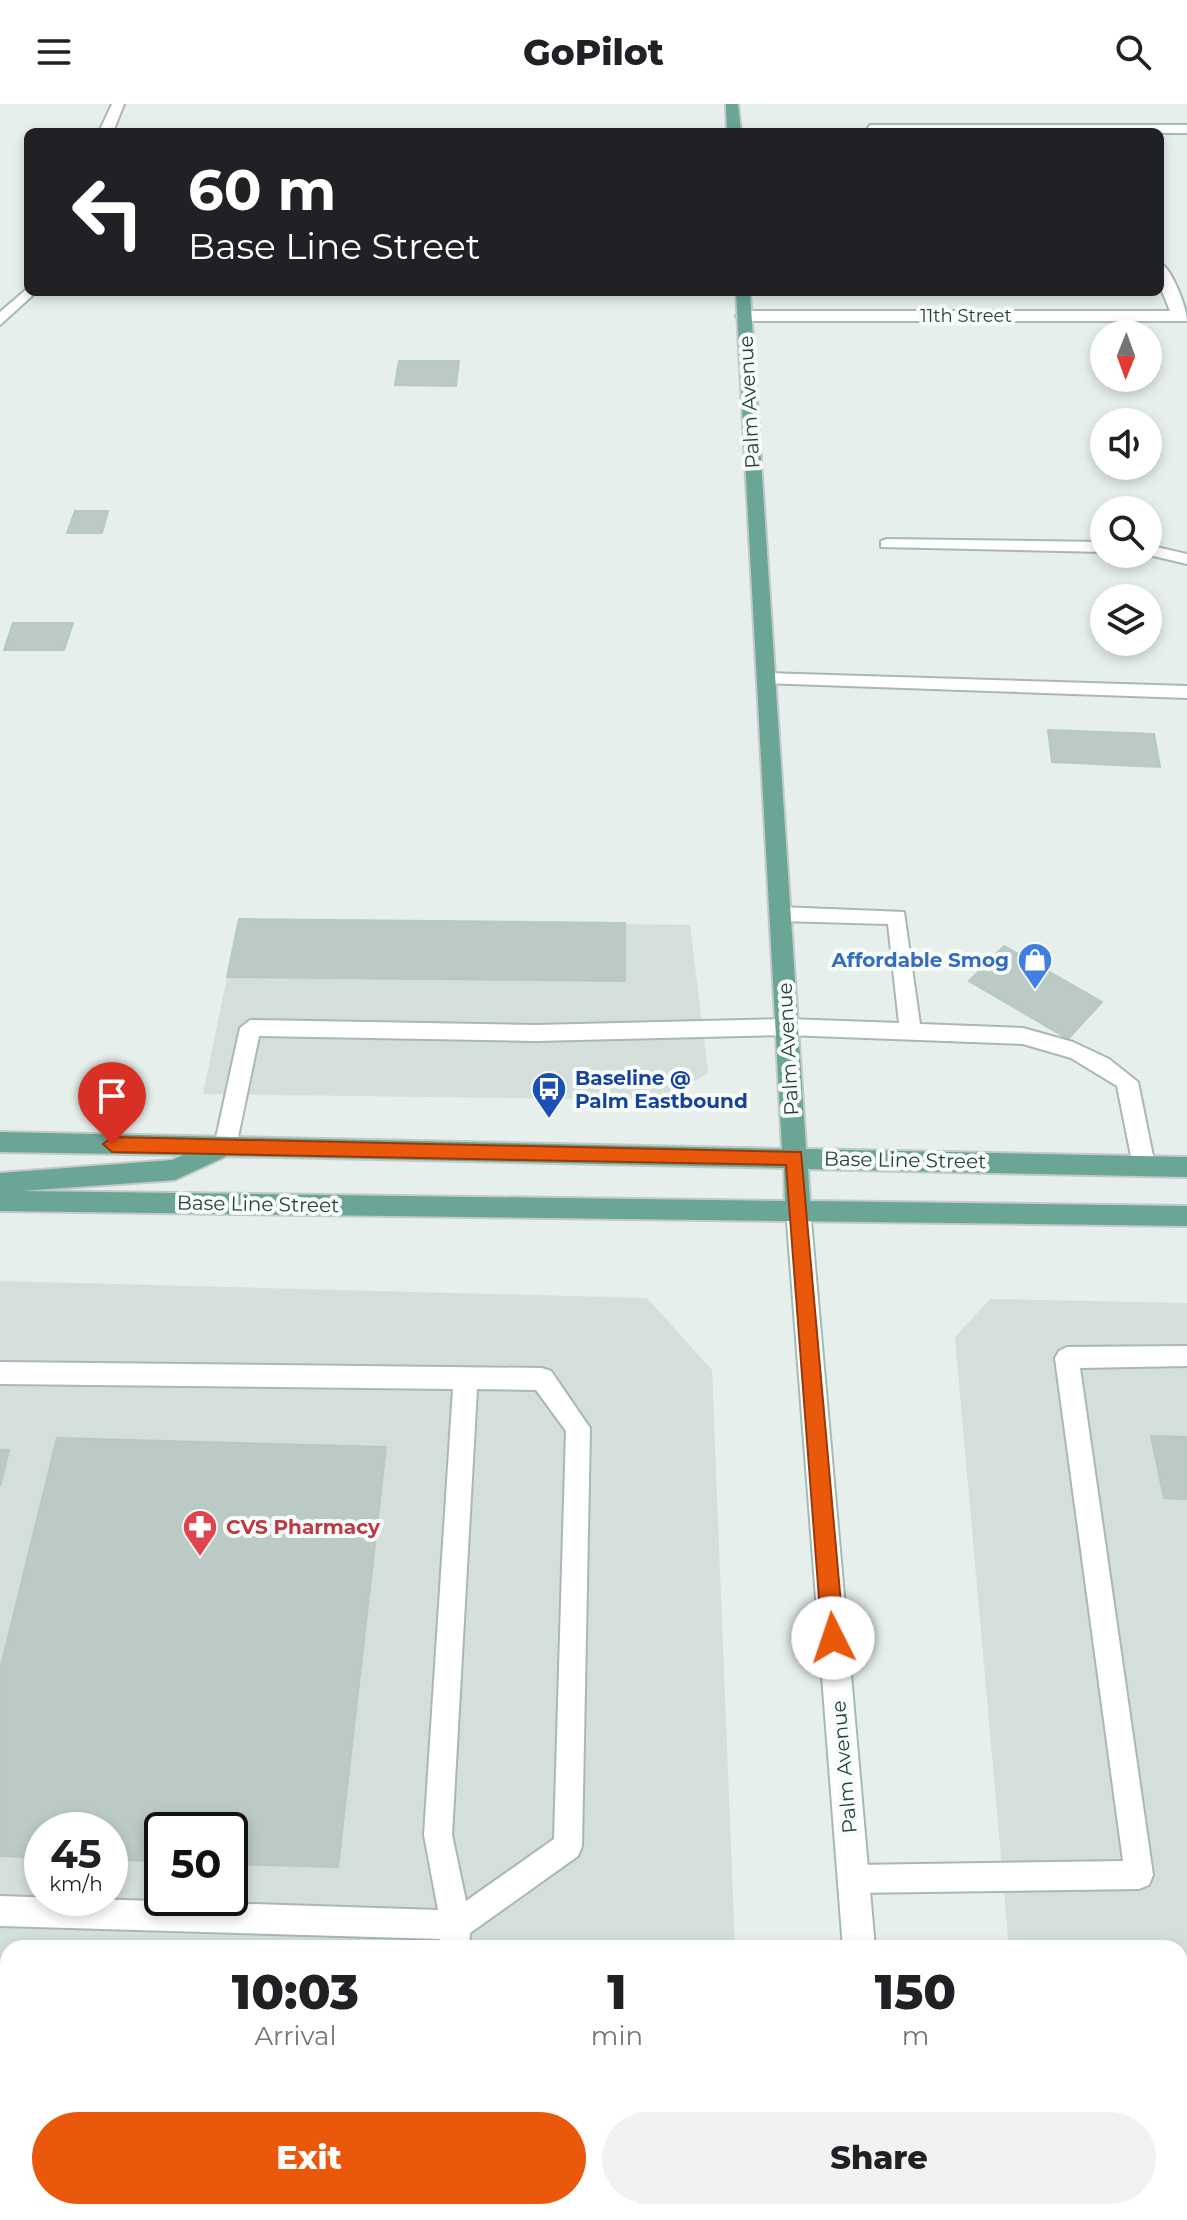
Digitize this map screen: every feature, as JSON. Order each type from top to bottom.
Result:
[{"type":"main road","points":[[732,104],[734,128]]},
{"type":"main road","name":"Palm Avenue","points":[[743,296],[798,1209]]},
{"type":"main road","name":"Base Line Street","points":[[0,1142],[1187,1167]]},
{"type":"main road","points":[[0,1183],[175,1170],[225,1147]]},
{"type":"main road","name":"Base Line Street","points":[[0,1201],[1187,1216]]},
{"type":"street","points":[[108,128],[118,104]]},
{"type":"street","points":[[1164,129],[1187,129]]},
{"type":"street","points":[[1164,276],[1183,316]]},
{"type":"street","points":[[0,320],[24,296]]},
{"type":"street","name":"11th Street","points":[[744,316],[1183,316]]},
{"type":"street","name":"Palm Avenue","points":[[798,1209],[858,1940]]},
{"type":"lane","points":[[887,544],[1090,547]]},
{"type":"lane","points":[[1162,553],[1187,559]]},
{"type":"lane","points":[[766,679],[1187,692]]},
{"type":"lane","points":[[780,914],[897,917],[910,1030]]},
{"type":"lane","points":[[225,1147],[250,1028],[536,1033],[787,1027],[1023,1036],[1061,1044],[1097,1059],[1127,1082],[1144,1166]]},
{"type":"lane","points":[[853,1879],[1139,1875],[1067,1358],[1187,1356]]},
{"type":"lane","points":[[0,1373],[542,1379],[578,1428],[568,1846],[455,1936],[0,1911]]},
{"type":"lane","points":[[455,1936],[438,1835],[466,1378]]},
{"type":"shaded area","points":[[239,919],[690,925],[708,1073],[662,1100],[203,1094]]},
{"type":"shaded area","points":[[0,1281],[647,1298],[712,1370],[735,1940],[0,1940]]},
{"type":"shaded area","points":[[990,1299],[1187,1303],[1187,1940],[1008,1940],[955,1337]]},
{"type":"building","points":[[399,361],[459,361],[456,386],[395,385]]},
{"type":"building","points":[[75,511],[108,511],[102,533],[67,533]]},
{"type":"building","points":[[13,623],[73,623],[64,650],[4,650]]},
{"type":"building","points":[[1048,730],[1154,734],[1160,767],[1052,762]]},
{"type":"building","points":[[239,919],[625,923],[625,981],[227,977]]},
{"type":"building","name":"Affordable Smog","points":[[1004,946],[1102,1002],[1068,1039],[969,981]]},
{"type":"building","points":[[1151,1436],[1187,1437],[1187,1499],[1164,1498]]},
{"type":"building","name":"CVS Pharmacy","points":[[57,1438],[386,1447],[338,1867],[248,1864],[248,1812],[144,1812],[144,1861],[128,1860],[128,1812],[24,1812],[24,1857],[0,1856],[0,1670]]},
{"type":"building","points":[[0,1450],[9,1450],[0,1486]]},
{"type":"place","name":"Affordable Smog","points":[[1035,991]]},
{"type":"place","name":"Baseline @ Palm Eastbound","points":[[549,1120]]},
{"type":"place","name":"CVS Pharmacy","points":[[200,1558]]},
{"type":"route","points":[[112,1144],[795,1157],[833,1638]]}]
